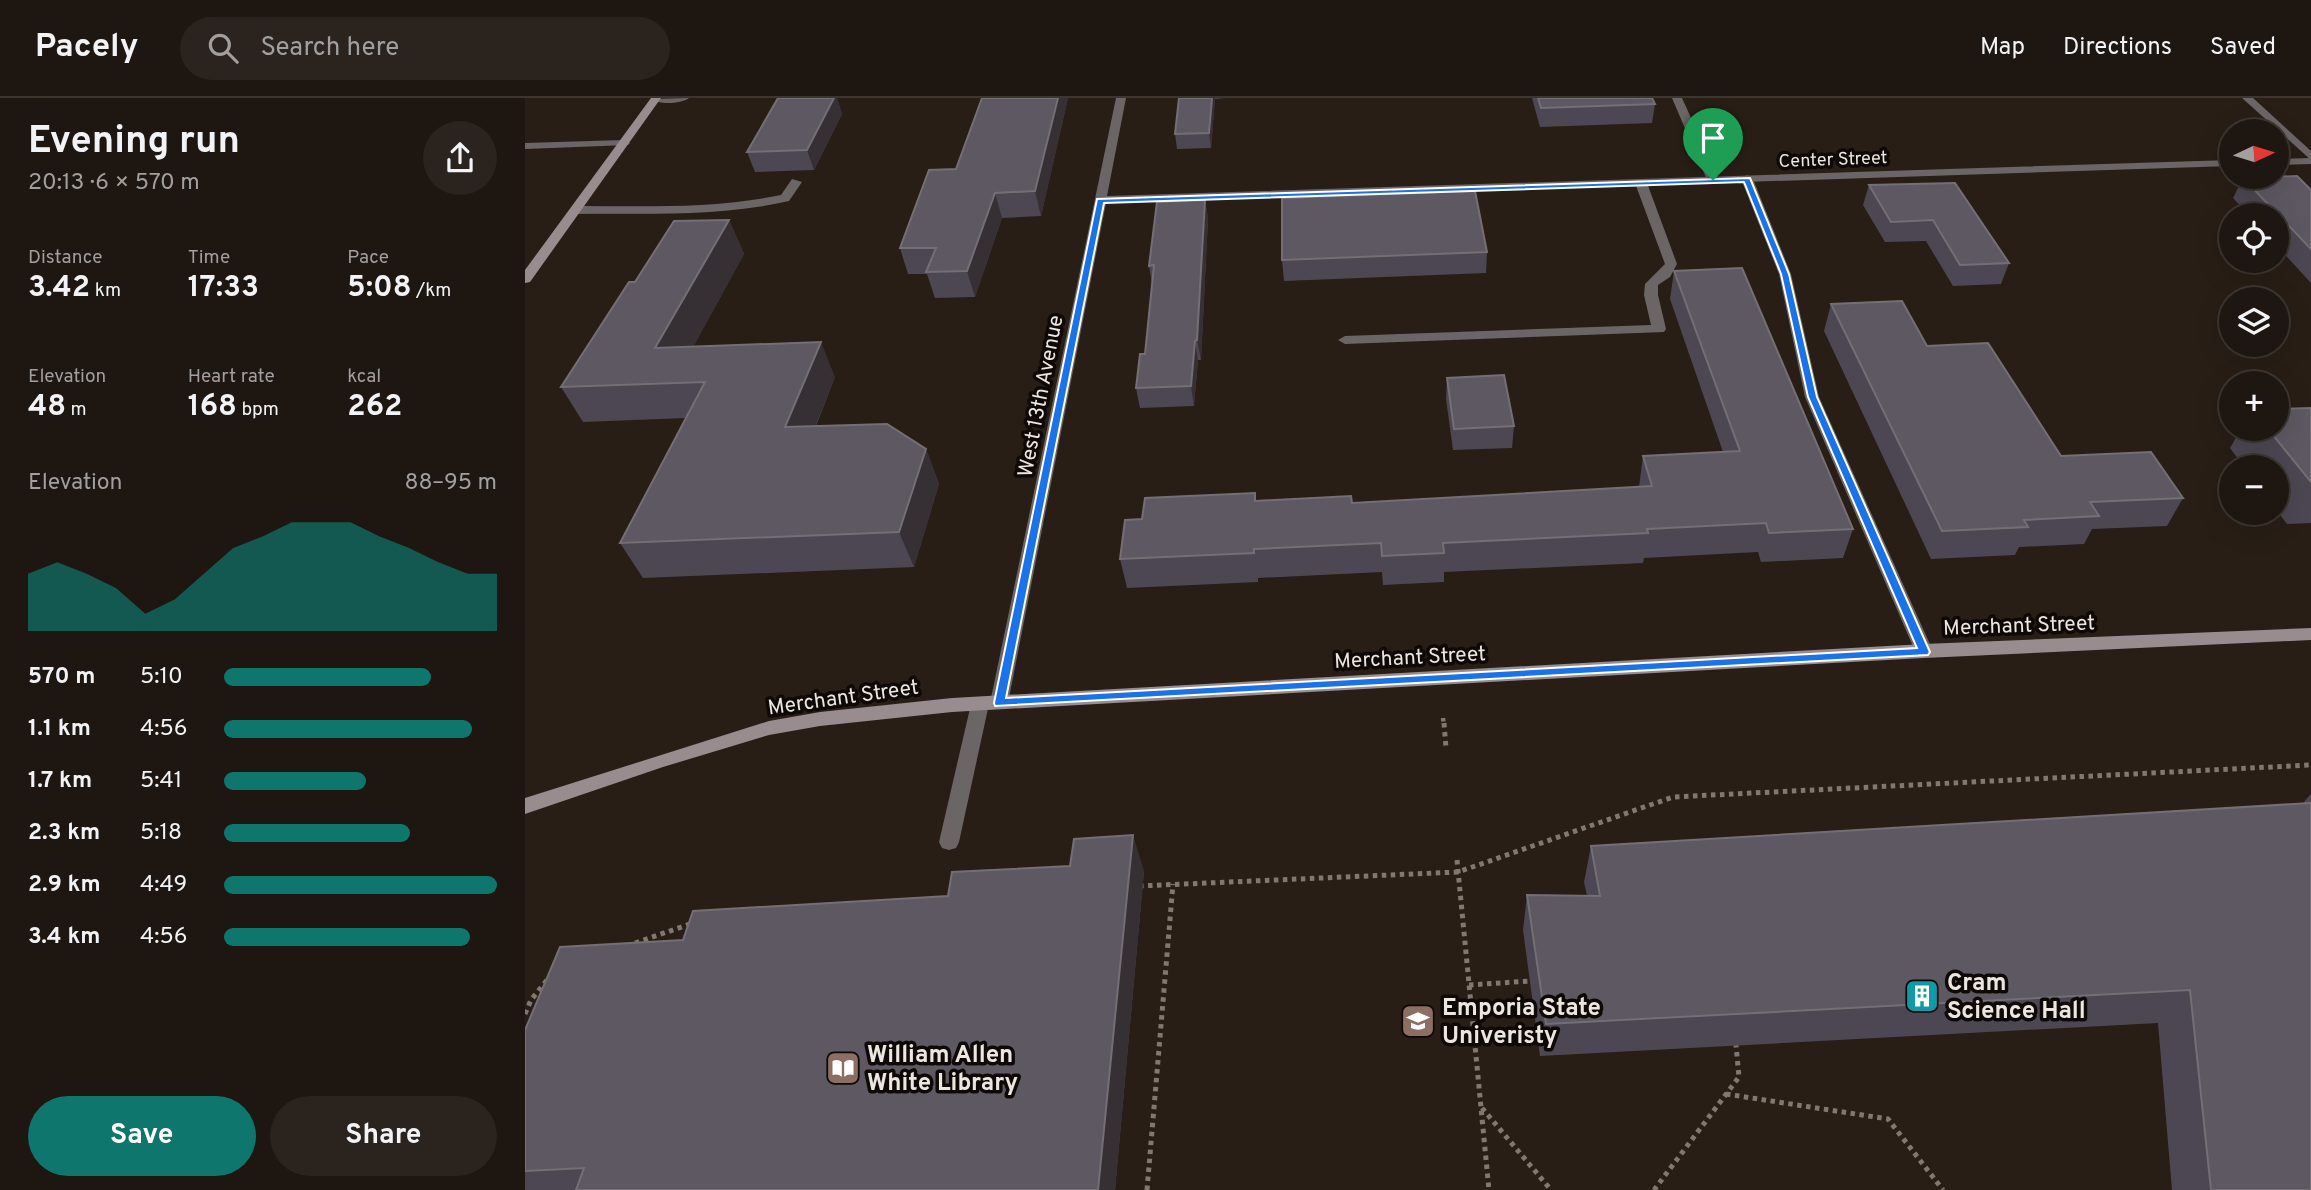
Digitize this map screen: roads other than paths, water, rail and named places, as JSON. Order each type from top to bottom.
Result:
[{"type":"main road","points":[[526,275],[656,98]]},
{"type":"main road","name":"Merchant Street","points":[[525,806],[662,760],[769,728],[820,719],[990,704],[1924,652],[2311,634]]},
{"type":"street","points":[[656,98],[684,98]]},
{"type":"street","name":"West 13th Avenue","points":[[950,842],[990,704],[1121,98]]},
{"type":"street","points":[[1677,98],[1713,180]]},
{"type":"street","points":[[2247,98],[2311,159]]},
{"type":"street","points":[[525,146],[624,143]]},
{"type":"street","points":[[2289,161],[2311,159]]},
{"type":"street","name":"Center Street","points":[[1100,200],[2219,163]]},
{"type":"street","points":[[1747,179],[1785,274],[1812,397],[1924,652]]},
{"type":"street","points":[[575,210],[723,208],[785,198],[796,182]]},
{"type":"street","points":[[1345,340],[1659,329],[1651,295],[1652,284],[1665,274],[1671,264],[1641,183]]},
{"type":"place","name":"Cram Science Hall","points":[[1922,996]]},
{"type":"place","name":"Emporia State Univeristy","points":[[1418,1021]]},
{"type":"place","name":"William Allen White Library","points":[[843,1068]]}]
